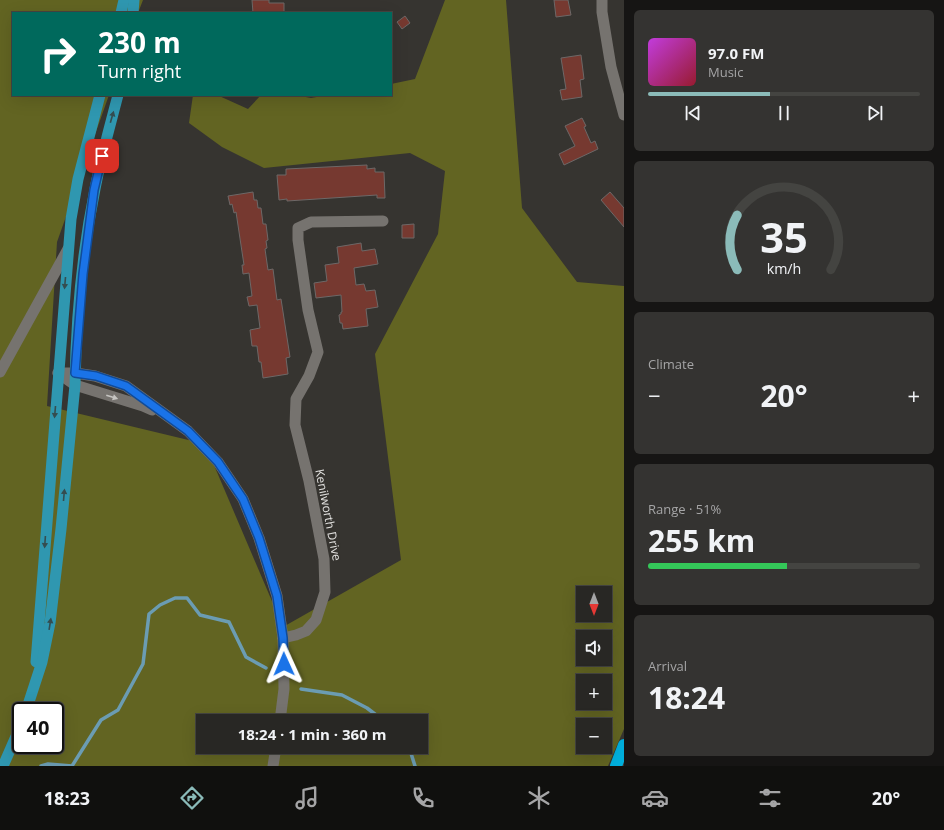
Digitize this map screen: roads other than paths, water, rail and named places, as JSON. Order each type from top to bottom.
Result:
[{"type":"highway","points":[[616,766],[624,745]]},
{"type":"main road","points":[[121,12],[124,0]]},
{"type":"main road","points":[[133,12],[134,0]]},
{"type":"main road","points":[[33,689],[41,614],[58,373],[73,202],[100,96]]},
{"type":"main road","points":[[29,702],[42,662],[50,623],[75,386],[81,291],[89,223],[99,169],[118,96]]},
{"type":"main road","points":[[3,766],[12,746]]},
{"type":"street","points":[[602,0],[602,12],[611,68],[624,115]]},
{"type":"street","name":"Kenilworth Drive","points":[[283,638],[306,631],[316,620],[325,592],[324,559],[309,481],[295,425],[296,399],[309,376],[318,352],[308,310],[298,240],[298,228],[311,222],[383,221]]},
{"type":"street","points":[[0,372],[68,249]]},
{"type":"street","points":[[58,373],[75,373],[96,376],[126,386],[188,431],[218,462],[243,499],[259,538],[277,596],[283,638],[284,689],[281,714]]},
{"type":"street","points":[[58,373],[75,386],[143,406],[176,422]]},
{"type":"street","points":[[273,766],[275,754]]},
{"type":"waterway","points":[[41,766],[48,764],[72,766],[101,720],[118,710],[143,664],[149,614],[160,605],[175,598],[187,598],[200,615],[229,622],[246,657],[266,668]]},
{"type":"waterway","points":[[301,689],[342,695],[367,708],[375,714]]},
{"type":"waterway","points":[[411,754],[415,766]]}]
